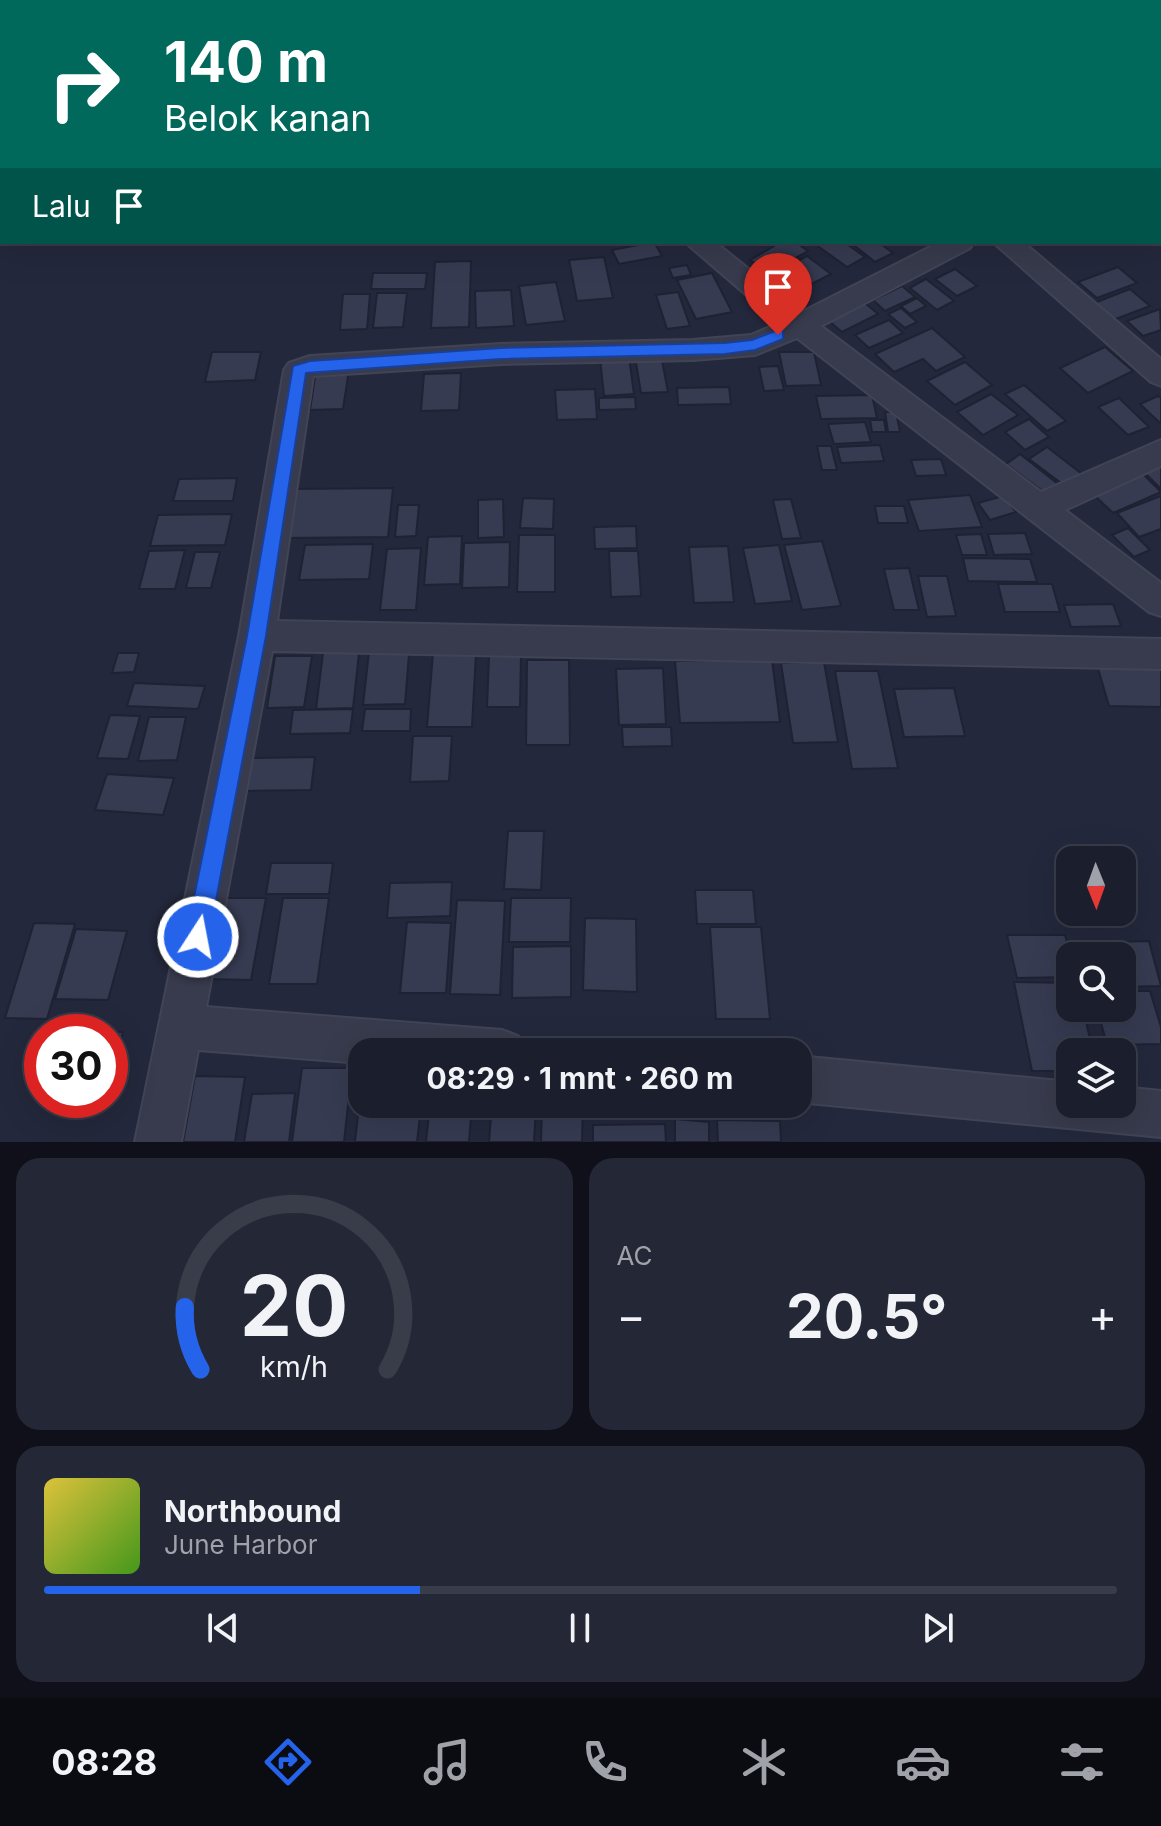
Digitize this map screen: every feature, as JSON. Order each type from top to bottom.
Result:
[{"type":"street","points":[[700,244],[800,325],[1161,602]]},
{"type":"street","points":[[158,1142],[257,636],[296,375],[301,368],[501,354],[725,349],[755,345],[957,244]]},
{"type":"street","points":[[1008,244],[1161,375]]},
{"type":"street","points":[[1040,507],[1161,452]]},
{"type":"street","points":[[257,636],[1161,654]]},
{"type":"street","points":[[180,1027],[348,1040]]},
{"type":"street","points":[[812,1080],[1161,1114]]},
{"type":"building","points":[[655,244],[662,256],[619,264],[612,250]]},
{"type":"building","points":[[778,244],[798,244],[808,251],[769,273],[750,260]]},
{"type":"building","points":[[815,244],[847,244],[865,257],[847,267]]},
{"type":"building","points":[[852,244],[881,244],[893,253],[875,262]]},
{"type":"building","points":[[807,256],[831,274],[796,292],[773,274]]},
{"type":"building","points":[[604,257],[613,298],[577,301],[569,260]]},
{"type":"building","points":[[471,261],[469,327],[431,328],[435,262]]},
{"type":"building","points":[[687,265],[691,275],[673,278],[669,268]]},
{"type":"building","points":[[1118,267],[1137,283],[1097,298],[1078,282]]},
{"type":"building","points":[[955,269],[977,286],[957,296],[935,279]]},
{"type":"building","points":[[373,273],[427,273],[425,289],[371,289]]},
{"type":"building","points":[[712,273],[732,312],[696,319],[677,280]]},
{"type":"building","points":[[926,279],[954,301],[937,310],[910,288]]},
{"type":"building","points":[[556,282],[565,321],[526,325],[519,286]]},
{"type":"building","points":[[902,286],[915,297],[885,311],[873,300]]},
{"type":"building","points":[[1130,289],[1150,306],[1113,320],[1094,303]]},
{"type":"building","points":[[511,290],[514,326],[476,328],[475,291]]},
{"type":"building","points":[[678,292],[690,326],[667,329],[656,295]]},
{"type":"building","points":[[377,293],[407,293],[403,327],[373,328]]},
{"type":"building","points":[[343,294],[370,294],[367,329],[340,330]]},
{"type":"building","points":[[917,298],[926,306],[910,314],[901,306]]},
{"type":"building","points":[[865,303],[878,314],[842,332],[829,321]]},
{"type":"building","points":[[901,308],[917,322],[905,328],[888,314]]},
{"type":"building","points":[[1160,309],[1161,330],[1143,336],[1127,321]]},
{"type":"building","points":[[889,320],[903,333],[869,348],[855,335]]},
{"type":"building","points":[[932,328],[965,357],[936,371],[923,359],[894,372],[875,354]]},
{"type":"building","points":[[1105,347],[1133,371],[1088,393],[1060,368]]},
{"type":"building","points":[[212,352],[261,352],[255,380],[205,382]]},
{"type":"building","points":[[779,352],[814,352],[821,385],[786,386]]},
{"type":"building","points":[[661,355],[668,392],[641,393],[635,357]]},
{"type":"building","points":[[629,357],[634,394],[604,396],[600,358]]},
{"type":"building","points":[[965,362],[992,385],[955,405],[927,381]]},
{"type":"building","points":[[778,366],[784,390],[764,391],[759,367]]},
{"type":"building","points":[[316,370],[349,370],[343,409],[310,410]]},
{"type":"building","points":[[461,373],[459,410],[421,411],[424,374]]},
{"type":"building","points":[[1024,385],[1066,421],[1047,431],[1005,394]]},
{"type":"building","points":[[729,387],[731,404],[678,405],[677,388]]},
{"type":"building","points":[[595,389],[597,419],[557,420],[555,390]]},
{"type":"building","points":[[991,394],[1018,415],[983,435],[957,412]]},
{"type":"building","points":[[872,395],[877,418],[821,419],[816,396]]},
{"type":"building","points":[[1158,396],[1161,398],[1161,424],[1140,404]]},
{"type":"building","points":[[635,397],[636,409],[599,410],[599,398]]},
{"type":"building","points":[[1119,398],[1149,427],[1128,435],[1098,407]]},
{"type":"building","points":[[885,412],[896,412],[900,432],[888,432]]},
{"type":"building","points":[[1029,419],[1049,437],[1025,450],[1005,432]]},
{"type":"building","points":[[870,420],[884,420],[886,432],[872,432]]},
{"type":"building","points":[[865,422],[871,442],[834,444],[828,424]]},
{"type":"building","points":[[880,445],[884,461],[841,463],[837,447]]},
{"type":"building","points":[[817,446],[831,446],[837,470],[822,470]]},
{"type":"building","points":[[1047,447],[1082,474],[1065,486],[1029,459]]},
{"type":"building","points":[[1020,454],[1058,484],[1045,493],[1006,464]]},
{"type":"building","points":[[941,459],[946,475],[916,476],[911,460]]},
{"type":"building","points":[[1161,467],[1161,489],[1145,473]]},
{"type":"building","points":[[1141,472],[1161,492],[1113,513],[1093,494]]},
{"type":"building","points":[[237,478],[233,501],[173,501],[179,479]]},
{"type":"building","points":[[393,488],[388,537],[282,538],[291,489]]},
{"type":"building","points":[[970,495],[982,527],[919,531],[908,500]]},
{"type":"building","points":[[1003,496],[1016,512],[990,520],[978,503]]},
{"type":"building","points":[[1161,496],[1161,529],[1139,537],[1117,513]]},
{"type":"building","points":[[523,498],[554,499],[553,529],[520,528]]},
{"type":"building","points":[[503,499],[504,537],[478,538],[478,500]]},
{"type":"building","points":[[791,499],[801,538],[782,539],[773,500]]},
{"type":"building","points":[[398,505],[419,505],[416,536],[395,537]]},
{"type":"building","points":[[875,506],[904,506],[908,523],[878,523]]},
{"type":"building","points":[[232,514],[225,545],[150,546],[158,515]]},
{"type":"building","points":[[636,526],[637,548],[595,549],[594,527]]},
{"type":"building","points":[[1128,528],[1150,550],[1134,557],[1112,535]]},
{"type":"building","points":[[1025,533],[1032,554],[994,555],[988,534]]},
{"type":"building","points":[[981,534],[987,555],[962,555],[956,535]]},
{"type":"building","points":[[519,535],[555,535],[555,592],[517,592]]},
{"type":"building","points":[[462,536],[460,584],[424,585],[428,537]]},
{"type":"building","points":[[822,541],[841,606],[802,610],[784,545]]},
{"type":"building","points":[[510,542],[509,587],[462,588],[464,543]]},
{"type":"building","points":[[373,544],[369,579],[299,580],[305,545]]},
{"type":"building","points":[[779,545],[792,601],[755,604],[743,548]]},
{"type":"building","points":[[728,546],[734,602],[694,603],[689,547]]},
{"type":"building","points":[[421,548],[416,610],[380,610],[387,549]]},
{"type":"building","points":[[185,550],[175,589],[139,589],[149,551]]},
{"type":"building","points":[[609,551],[638,551],[641,596],[611,597]]},
{"type":"building","points":[[195,552],[220,552],[211,588],[186,588]]},
{"type":"building","points":[[963,558],[1030,559],[1037,582],[968,581]]},
{"type":"building","points":[[909,568],[919,610],[894,610],[884,569]]},
{"type":"building","points":[[918,576],[947,576],[956,616],[927,617]]},
{"type":"building","points":[[998,584],[1052,584],[1060,612],[1005,612]]},
{"type":"building","points":[[1113,604],[1121,626],[1071,627],[1064,605]]},
{"type":"building","points":[[410,642],[405,704],[363,705],[370,643]]},
{"type":"building","points":[[118,653],[139,653],[134,672],[112,673]]},
{"type":"building","points":[[323,653],[359,653],[353,708],[316,709]]},
{"type":"building","points":[[433,653],[476,653],[472,727],[427,727]]},
{"type":"building","points":[[489,655],[521,655],[520,707],[487,707]]},
{"type":"building","points":[[275,656],[312,656],[304,707],[267,708]]},
{"type":"building","points":[[1095,658],[1161,660],[1161,707],[1109,706]]},
{"type":"building","points":[[527,660],[569,660],[570,745],[526,745]]},
{"type":"building","points":[[772,660],[780,722],[680,723],[675,661]]},
{"type":"building","points":[[824,662],[838,742],[793,743],[781,663]]},
{"type":"building","points":[[663,668],[666,724],[619,725],[616,669]]},
{"type":"building","points":[[835,671],[878,671],[898,768],[852,769]]},
{"type":"building","points":[[134,683],[205,686],[198,709],[127,706]]},
{"type":"building","points":[[954,688],[965,736],[904,737],[894,689]]},
{"type":"building","points":[[353,709],[350,733],[290,734],[293,710]]},
{"type":"building","points":[[365,709],[411,709],[410,731],[362,731]]},
{"type":"building","points":[[110,715],[140,716],[128,759],[97,758]]},
{"type":"building","points":[[149,717],[186,717],[177,760],[138,761]]},
{"type":"building","points":[[622,727],[671,727],[672,746],[623,747]]},
{"type":"building","points":[[413,736],[452,736],[449,781],[410,782]]},
{"type":"building","points":[[315,757],[311,790],[240,791],[246,758]]},
{"type":"building","points":[[107,774],[174,778],[163,815],[95,810]]},
{"type":"building","points":[[508,831],[544,831],[541,890],[504,889]]},
{"type":"building","points":[[271,863],[333,863],[329,894],[266,894]]},
{"type":"building","points":[[452,882],[450,916],[387,918],[390,883]]},
{"type":"building","points":[[695,890],[753,890],[756,924],[697,924]]},
{"type":"building","points":[[223,898],[266,898],[251,980],[206,979]]},
{"type":"building","points":[[283,898],[329,898],[317,984],[269,984]]},
{"type":"building","points":[[511,898],[571,898],[570,942],[509,942]]},
{"type":"building","points":[[457,900],[505,901],[500,995],[450,994]]},
{"type":"building","points":[[585,918],[636,919],[637,992],[583,990]]},
{"type":"building","points":[[407,922],[451,923],[446,993],[400,993]]},
{"type":"building","points":[[34,923],[75,924],[48,1014],[5,1018]]},
{"type":"building","points":[[710,927],[761,927],[770,1019],[716,1019]]},
{"type":"building","points":[[76,929],[127,931],[108,1000],[55,999]]},
{"type":"building","points":[[1007,935],[1065,935],[1067,942],[1056,942],[1056,977],[1017,978]]},
{"type":"building","points":[[1149,941],[1161,986],[1136,987],[1136,942],[1114,942]]},
{"type":"building","points":[[571,946],[571,997],[512,998],[513,947]]},
{"type":"building","points":[[1014,982],[1056,983],[1056,1022],[1086,1022],[1090,1038],[1056,1038],[1056,1071],[1032,1071]]},
{"type":"building","points":[[1136,991],[1150,991],[1161,1027],[1161,1044],[1136,1044],[1136,1038],[1105,1038],[1101,1022],[1136,1022]]},
{"type":"building","points":[[302,1068],[348,1068],[344,1142],[292,1142]]},
{"type":"building","points":[[195,1076],[245,1077],[235,1142],[183,1142]]},
{"type":"building","points":[[295,1093],[289,1142],[244,1142],[252,1094]]},
{"type":"building","points":[[358,1118],[420,1118],[417,1142],[355,1142]]},
{"type":"building","points":[[429,1118],[471,1118],[469,1142],[426,1142]]},
{"type":"building","points":[[491,1118],[535,1118],[534,1142],[489,1142]]},
{"type":"building","points":[[542,1118],[583,1118],[582,1142],[541,1142]]},
{"type":"building","points":[[675,1119],[709,1122],[709,1142],[675,1142]]},
{"type":"building","points":[[717,1120],[780,1121],[781,1142],[718,1142]]},
{"type":"building","points":[[665,1124],[666,1142],[593,1142],[593,1125]]},
{"type":"route","points":[[198,937],[257,636],[299,370],[310,366],[501,354],[725,349],[755,345],[778,335]]}]
